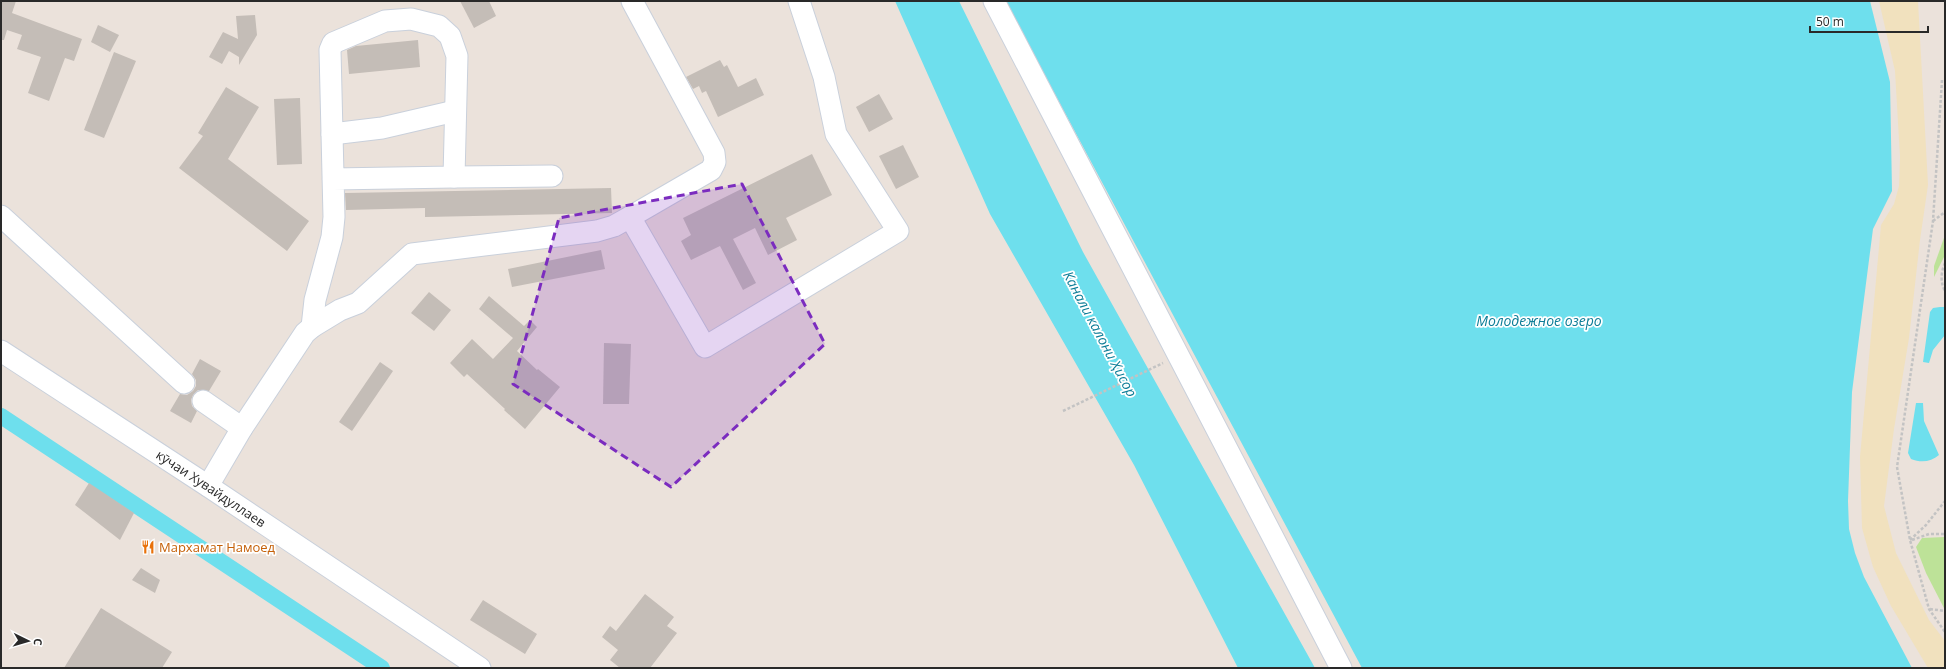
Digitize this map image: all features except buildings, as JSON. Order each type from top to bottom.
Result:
[{"type":"street","points":[[208,486],[242,428],[298,342],[312,327],[340,310],[358,303],[412,254],[597,231],[614,226],[711,170],[716,162],[714,153],[632,1]]},
{"type":"street","points":[[630,217],[705,347],[898,231],[836,134],[824,77],[799,1]]},
{"type":"street","points":[[994,1],[1341,668]]},
{"type":"street","points":[[312,327],[315,300],[332,237],[334,216],[330,50],[333,43],[385,21],[411,19],[439,26],[450,36],[457,56],[454,177]]},
{"type":"street","points":[[332,134],[382,128],[455,111]]},
{"type":"street","points":[[333,179],[552,176]]},
{"type":"street","points":[[1,216],[184,383]]},
{"type":"street","name":"кӯчаи Хувайдуллаев","points":[[1,351],[208,486],[480,668]]},
{"type":"street","points":[[203,401],[242,428]]},
{"type":"path","points":[[1942,80],[1933,220],[1897,467],[1910,540],[1929,609],[1945,632]]},
{"type":"path","points":[[1933,220],[1945,212]]},
{"type":"path","points":[[1945,263],[1942,272],[1942,286],[1945,291]]},
{"type":"path","points":[[1063,411],[1152,369]]},
{"type":"path","points":[[1910,540],[1926,525],[1945,501]]},
{"type":"path","points":[[1910,540],[1929,534],[1945,534]]},
{"type":"path","points":[[1929,609],[1945,611]]},
{"type":"highlighted area","points":[[742,184],[825,344],[671,487],[513,384],[559,218]]},
{"type":"green space","points":[[1945,235],[1945,255],[1934,277],[1934,266]]},
{"type":"green space","points":[[1945,537],[1945,610],[1926,573],[1916,547],[1922,538]]},
{"type":"sand","points":[[1879,1],[1918,1],[1928,185],[1909,338],[1894,429],[1884,506],[1896,553],[1929,620],[1945,641],[1945,668],[1928,668],[1891,606],[1873,567],[1862,528],[1860,457],[1881,225],[1894,204],[1899,186],[1900,157],[1895,71]]},
{"type":"water","name":"Канали калони Ҳисор","points":[[895,1],[959,1],[1083,252],[1315,668],[1238,668],[1134,465],[990,214]]},
{"type":"water","name":"Молодежное озеро","points":[[1005,1],[1870,1],[1890,82],[1892,191],[1873,229],[1852,392],[1848,501],[1849,529],[1855,553],[1864,577],[1912,668],[1362,668]]},
{"type":"water","points":[[1945,307],[1945,335],[1933,350],[1929,363],[1923,362],[1930,312],[1933,308]]},
{"type":"water","points":[[1916,403],[1923,403],[1924,421],[1939,455],[1926,461],[1911,459],[1908,453]]},
{"type":"waterway","points":[[1,416],[382,668]]},
{"type":"place","name":"Мархамат Намоед","points":[[148,547]]}]
